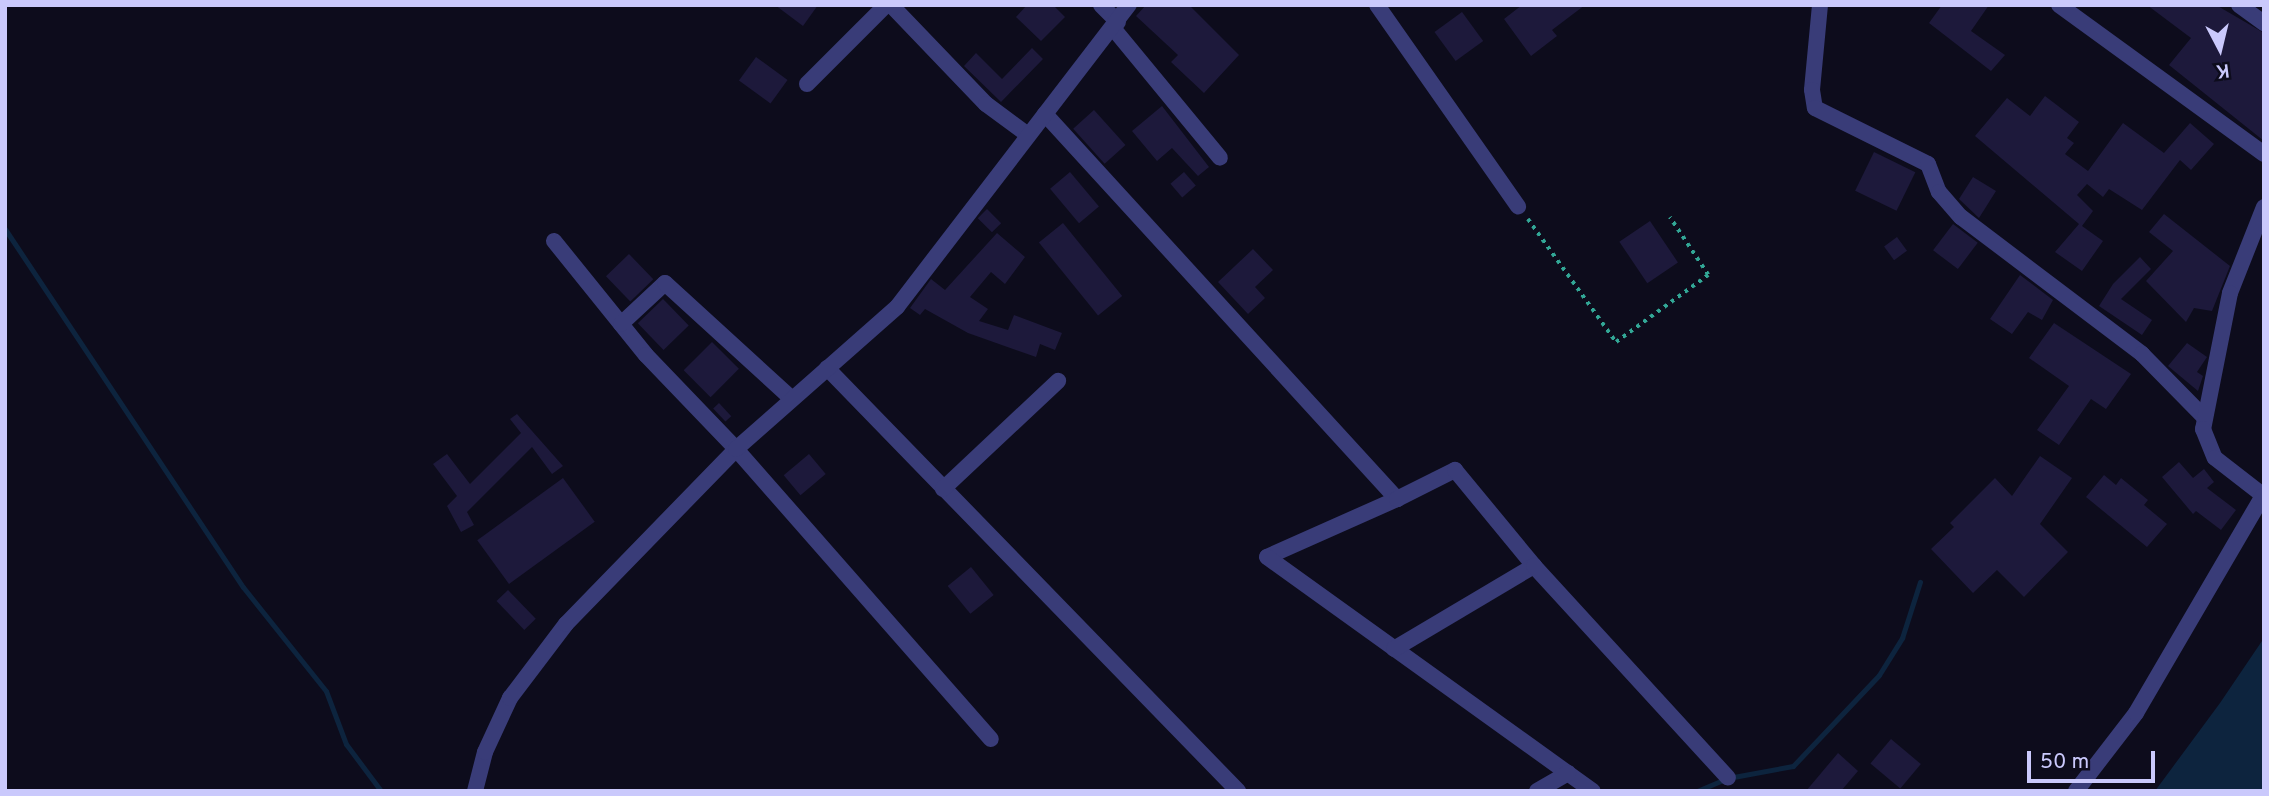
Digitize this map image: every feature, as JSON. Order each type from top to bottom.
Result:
[{"type":"street","points":[[807,85],[888,5],[986,104],[1028,135]]},
{"type":"street","points":[[1101,5],[1220,158]]},
{"type":"street","points":[[475,791],[485,752],[510,698],[566,624],[736,449],[897,307],[1129,5]]},
{"type":"street","points":[[1377,5],[1518,206]]},
{"type":"street","points":[[1820,5],[1812,90],[1815,108],[1928,164],[1939,192],[1961,218],[2142,354],[2204,417]]},
{"type":"street","points":[[2059,5],[2264,154]]},
{"type":"street","points":[[2239,5],[2264,23]]},
{"type":"street","points":[[1045,114],[1397,499]]},
{"type":"street","points":[[2076,791],[2136,713],[2264,496],[2215,458],[2203,429],[2230,293],[2264,207]]},
{"type":"street","points":[[554,241],[621,324],[736,449],[991,739]]},
{"type":"street","points":[[621,324],[665,283],[792,399]]},
{"type":"street","points":[[827,368],[1238,791]]},
{"type":"street","points":[[943,489],[1058,381]]},
{"type":"street","points":[[1593,791],[1267,558],[1455,470],[1534,566],[1728,778]]},
{"type":"street","points":[[1394,649],[1534,566]]},
{"type":"street","points":[[1537,791],[1568,773]]},
{"type":"path","points":[[1518,206],[1616,342],[1708,275],[1670,218]]},
{"type":"water","points":[[2264,638],[2264,791],[2155,791],[2220,703]]},
{"type":"building","points":[[775,5],[818,5],[803,26]]},
{"type":"building","points":[[1027,5],[1053,5],[1065,17],[1041,41],[1016,17]]},
{"type":"building","points":[[1146,5],[1189,5],[1239,55],[1204,93],[1171,62],[1178,55],[1136,16]]},
{"type":"building","points":[[1522,5],[1585,5],[1552,30],[1557,36],[1531,56],[1504,19]]},
{"type":"building","points":[[1942,5],[1989,5],[1971,31],[2005,55],[1991,71],[1929,23]]},
{"type":"building","points":[[2147,5],[2216,5],[2264,33],[2264,141],[2169,65],[2191,38]]},
{"type":"building","points":[[1462,12],[1483,41],[1456,61],[1434,32]]},
{"type":"building","points":[[1032,48],[1043,59],[1001,102],[964,66],[976,53],[1002,79]]},
{"type":"building","points":[[756,57],[788,80],[771,103],[739,80]]},
{"type":"building","points":[[2045,96],[2079,122],[2067,138],[2074,143],[2065,154],[2088,171],[2123,123],[2164,153],[2190,123],[2214,144],[2191,170],[2180,160],[2142,210],[2109,189],[2103,197],[2087,184],[2077,195],[2093,211],[2082,226],[2103,241],[2082,271],[2055,252],[2079,224],[1975,136],[2007,98],[2030,116]]},
{"type":"building","points":[[1162,106],[1209,167],[1198,176],[1172,148],[1157,161],[1132,131]]},
{"type":"building","points":[[1094,110],[1125,145],[1105,164],[1073,129]]},
{"type":"building","points":[[1874,152],[1915,172],[1896,211],[1855,191]]},
{"type":"building","points":[[1070,172],[1099,206],[1079,223],[1050,189]]},
{"type":"building","points":[[1184,172],[1196,186],[1182,197],[1170,184]]},
{"type":"building","points":[[1973,177],[1996,191],[1979,218],[1959,199]]},
{"type":"building","points":[[987,209],[1001,223],[992,232],[978,218]]},
{"type":"building","points":[[2164,214],[2230,266],[2212,311],[2194,308],[2186,322],[2146,281],[2173,251],[2149,232]]},
{"type":"building","points":[[1650,221],[1678,262],[1647,283],[1619,242]]},
{"type":"building","points":[[1063,223],[1122,296],[1098,316],[1039,243]]},
{"type":"building","points":[[1953,224],[1978,243],[1958,269],[1933,250]]},
{"type":"building","points":[[997,233],[1025,257],[1005,284],[991,272],[970,297],[988,309],[979,321],[1008,330],[1014,315],[1062,333],[1055,350],[1040,344],[1036,357],[968,333],[925,309],[920,315],[910,308],[931,279],[945,290]]},
{"type":"building","points":[[1897,237],[1907,251],[1894,260],[1884,246]]},
{"type":"building","points":[[1253,249],[1273,270],[1255,287],[1265,298],[1248,314],[1218,282]]},
{"type":"building","points":[[629,254],[653,279],[630,301],[606,276]]},
{"type":"building","points":[[2140,257],[2151,269],[2121,299],[2152,320],[2142,335],[2099,306],[2113,284]]},
{"type":"building","points":[[2020,275],[2053,300],[2042,320],[2028,312],[2012,334],[1990,319]]},
{"type":"building","points":[[663,299],[689,326],[664,350],[638,323]]},
{"type":"building","points":[[2054,323],[2131,374],[2106,409],[2091,399],[2059,445],[2037,430],[2069,386],[2029,358]]},
{"type":"building","points":[[712,342],[739,369],[711,397],[684,370]]},
{"type":"building","points":[[2187,343],[2207,357],[2197,372],[2203,376],[2198,391],[2168,366]]},
{"type":"building","points":[[719,403],[731,416],[725,422],[713,408]]},
{"type":"building","points":[[517,414],[563,466],[552,474],[532,447],[467,512],[474,525],[461,532],[447,506],[457,496],[433,464],[447,454],[470,484],[521,433],[510,419]]},
{"type":"building","points":[[809,454],[826,474],[800,495],[784,475]]},
{"type":"building","points":[[2040,456],[2072,478],[2040,524],[2068,552],[2024,597],[1997,570],[1973,593],[1931,549],[1954,527],[1950,523],[1995,478],[2012,496]]},
{"type":"building","points":[[2179,462],[2193,478],[2204,469],[2214,482],[2207,488],[2236,510],[2221,530],[2196,511],[2193,514],[2162,477]]},
{"type":"building","points":[[2104,475],[2116,485],[2121,478],[2148,500],[2144,505],[2167,524],[2147,547],[2086,497]]},
{"type":"building","points":[[563,478],[595,522],[509,584],[477,540]]},
{"type":"building","points":[[971,567],[994,595],[970,614],[948,586]]},
{"type":"building","points":[[508,590],[536,619],[524,630],[496,601]]},
{"type":"building","points":[[1891,739],[1921,764],[1900,789],[1870,764]]},
{"type":"building","points":[[1838,753],[1858,771],[1841,791],[1806,791]]},
{"type":"waterway","points":[[5,229],[243,587],[326,691],[346,744],[381,791]]},
{"type":"waterway","points":[[1697,791],[1728,778],[1793,766],[1879,675],[1902,638],[1920,582]]}]
